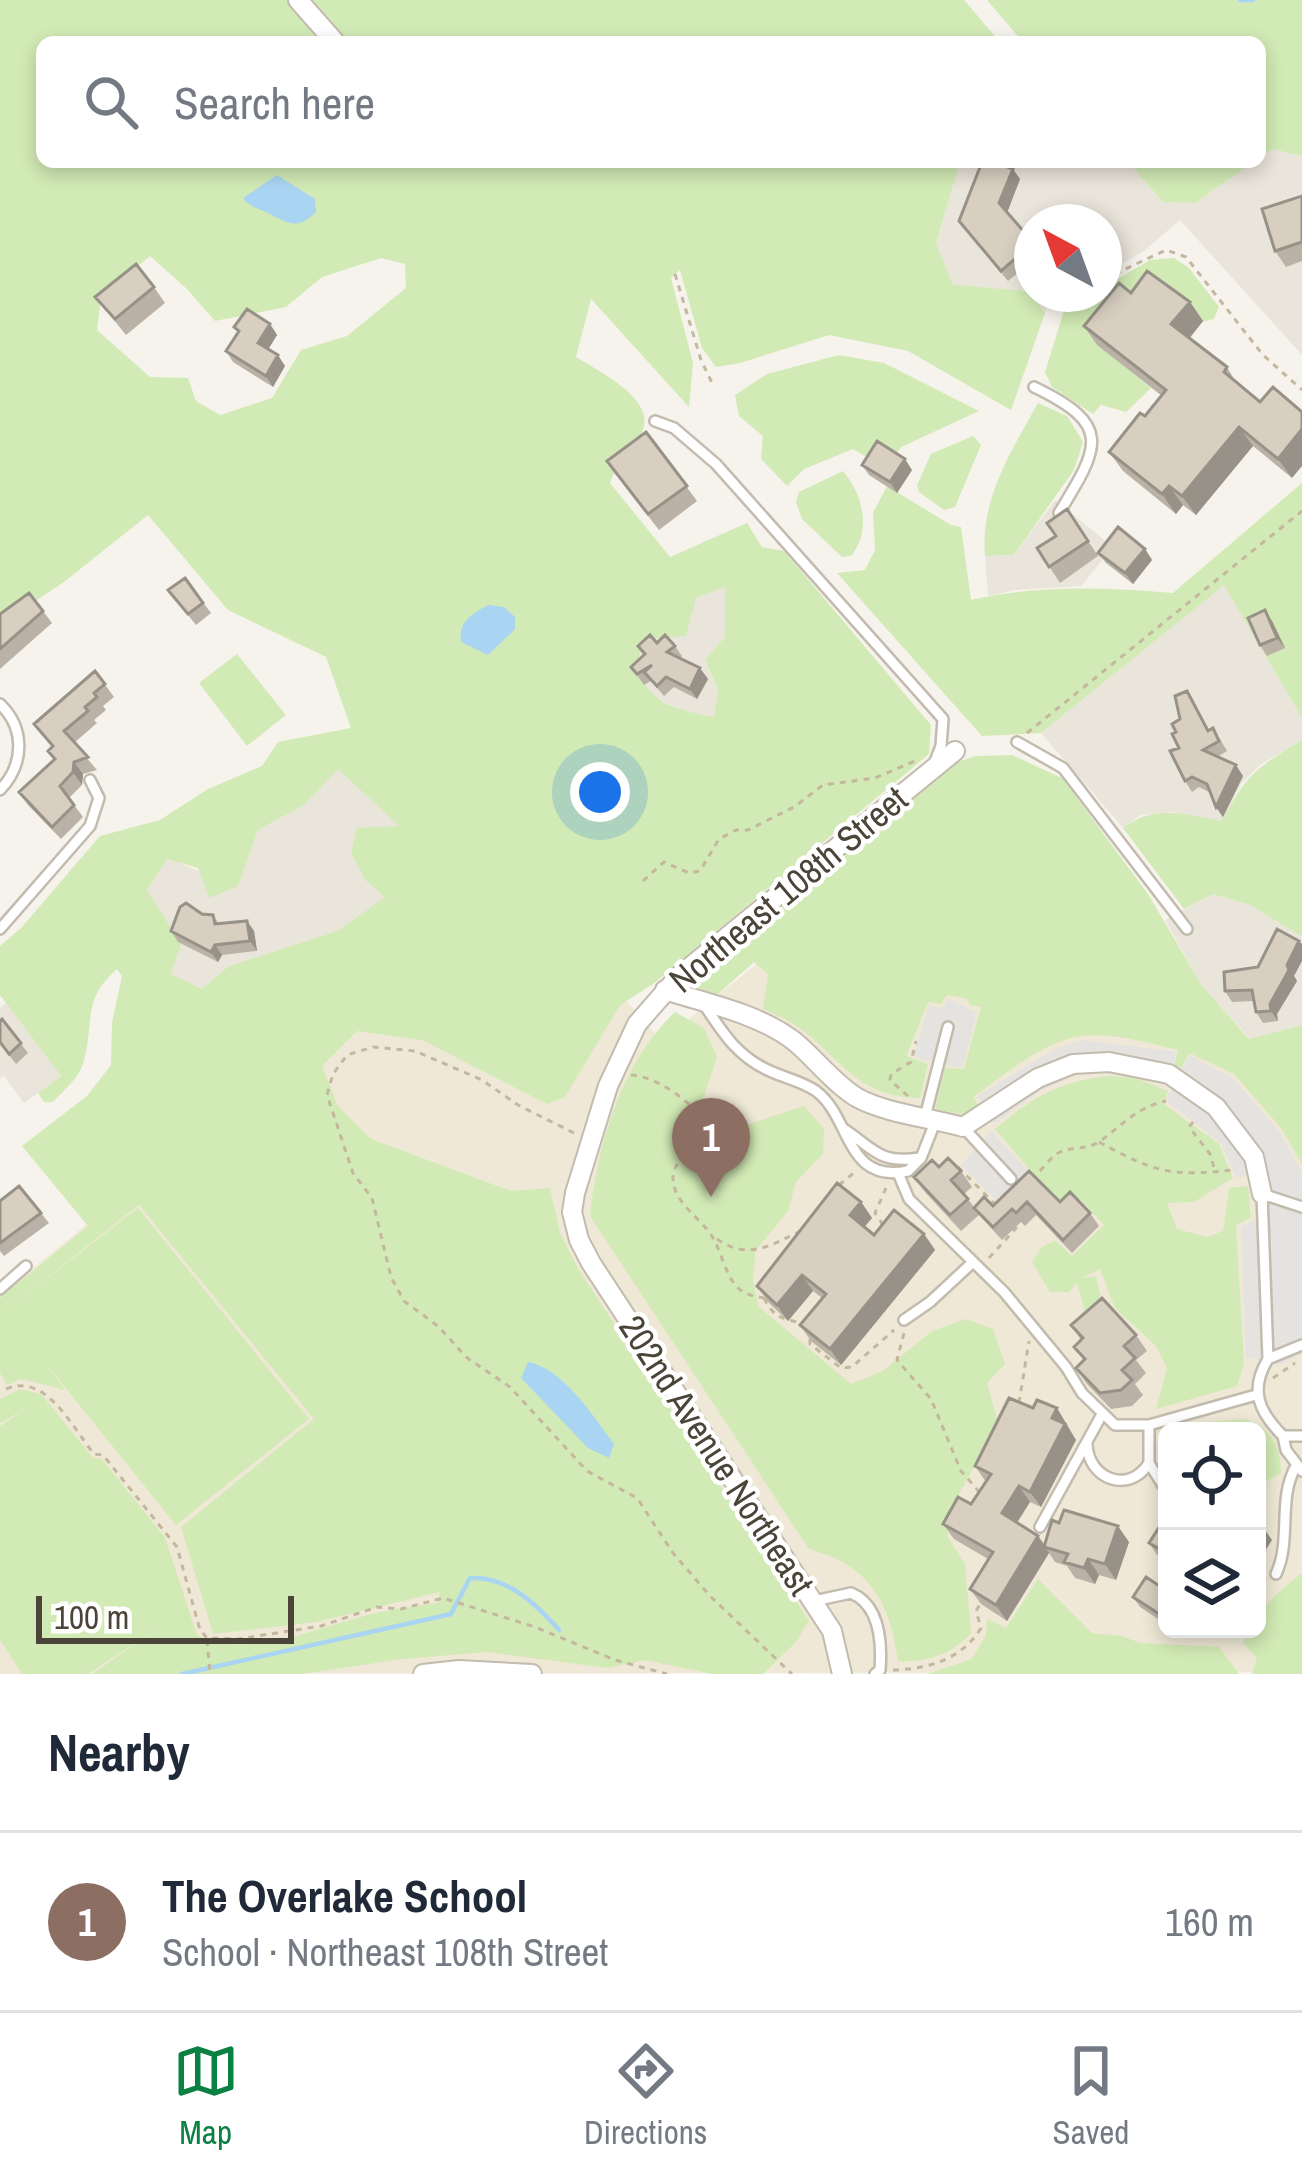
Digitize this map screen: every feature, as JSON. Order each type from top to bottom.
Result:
[{"type":"street","points":[[298,0],[329,36]]},
{"type":"street","name":"Northeast 108th Street","points":[[579,1240],[572,1212],[574,1193],[593,1126],[625,1044],[665,990],[955,751]]},
{"type":"street","points":[[665,990],[751,1017],[793,1041],[855,1096],[878,1107],[920,1113],[963,1127],[1038,1078],[1073,1064],[1108,1062],[1169,1074],[1216,1107],[1254,1157],[1262,1195]]},
{"type":"street","name":"202nd Avenue Northeast","points":[[579,1240],[832,1631],[842,1674]]},
{"type":"street","points":[[423,1674],[532,1674]]},
{"type":"lane","points":[[1034,387],[1075,409],[1091,426],[1093,443],[1081,478],[1059,513]]},
{"type":"lane","points":[[656,422],[674,428],[716,464],[943,719],[941,746],[933,766]]},
{"type":"lane","points":[[0,704],[10,714],[19,740],[18,767],[0,790]]},
{"type":"lane","points":[[1017,742],[1063,768],[1187,929]]},
{"type":"lane","points":[[0,929],[90,826],[99,798],[90,780]]},
{"type":"lane","points":[[702,1002],[737,1052],[815,1090],[829,1104],[861,1161],[880,1171],[898,1173],[908,1171],[921,1158],[920,1113],[948,1027]]},
{"type":"lane","points":[[963,1127],[1013,1181]]},
{"type":"lane","points":[[844,1130],[878,1156],[921,1158]]},
{"type":"lane","points":[[898,1173],[909,1198],[1038,1331],[1101,1416],[1115,1425],[1149,1425],[1256,1395]]},
{"type":"lane","points":[[1276,1574],[1282,1561],[1288,1479],[1299,1468],[1256,1395],[1259,1373],[1268,1359],[1262,1195],[1302,1207]]},
{"type":"lane","points":[[904,1320],[976,1265]]},
{"type":"lane","points":[[0,1288],[26,1266]]},
{"type":"lane","points":[[1268,1359],[1302,1346]]},
{"type":"lane","points":[[1040,1527],[1101,1416]]},
{"type":"lane","points":[[1149,1425],[1149,1463],[1158,1478]]},
{"type":"lane","points":[[1283,1436],[1302,1436]]},
{"type":"lane","points":[[1087,1444],[1087,1456],[1110,1478],[1125,1482],[1140,1477],[1149,1463]]},
{"type":"lane","points":[[813,1601],[851,1593],[868,1604],[881,1647],[877,1672]]},
{"type":"path","points":[[1122,271],[1166,250],[1186,257],[1263,355],[1302,390]]},
{"type":"path","points":[[675,274],[700,361],[714,387]]},
{"type":"path","points":[[1017,742],[1302,511]]},
{"type":"path","points":[[643,880],[664,862],[689,873],[700,872],[719,839],[794,808],[823,785],[875,778],[912,761],[933,766]]},
{"type":"path","points":[[916,1041],[910,1062],[891,1073],[890,1081],[920,1113]]},
{"type":"path","points":[[574,1133],[518,1105],[482,1080],[415,1051],[373,1047],[347,1055],[333,1074],[327,1095],[353,1173],[372,1198],[391,1277],[404,1301],[439,1327],[466,1357],[510,1387],[587,1471],[637,1498],[710,1596],[792,1674]]},
{"type":"path","points":[[623,1075],[641,1076],[665,1088],[695,1108],[708,1124],[701,1140],[678,1160],[673,1180],[680,1199],[712,1235],[734,1284],[743,1293],[764,1298]]},
{"type":"path","points":[[1022,1190],[1060,1152],[1099,1142],[1124,1119],[1166,1101]]},
{"type":"path","points":[[1193,1122],[1190,1127],[1210,1154],[1216,1172]]},
{"type":"path","points":[[1099,1142],[1152,1170],[1183,1176],[1233,1170]]},
{"type":"path","points":[[832,1195],[859,1167],[851,1161]]},
{"type":"path","points":[[950,1174],[958,1167],[1019,1229],[976,1265]]},
{"type":"path","points":[[884,1180],[890,1181],[875,1213],[884,1228]]},
{"type":"path","points":[[995,1204],[1013,1181]]},
{"type":"path","points":[[712,1235],[742,1252],[770,1248],[814,1228]]},
{"type":"path","points":[[770,1284],[764,1298],[770,1310],[789,1323],[809,1327],[811,1344],[841,1368],[851,1367],[904,1320]]},
{"type":"path","points":[[904,1320],[896,1360],[931,1399],[961,1471],[978,1492],[997,1503]]},
{"type":"path","points":[[1027,1413],[1019,1405],[1020,1376],[1029,1340],[1038,1331]]},
{"type":"path","points":[[1265,1383],[1302,1359]]},
{"type":"path","points":[[6,1389],[18,1384],[44,1391],[94,1454],[104,1455],[177,1547],[200,1630],[207,1638],[210,1674]]},
{"type":"path","points":[[978,1492],[980,1485]]},
{"type":"path","points":[[877,1672],[910,1670],[960,1653],[980,1628],[976,1612],[987,1592]]},
{"type":"path","points":[[207,1638],[238,1640],[321,1626],[377,1607],[401,1609],[443,1598],[667,1674]]},
{"type":"shaded area","points":[[1272,149],[1302,156],[1302,355],[1180,220],[1122,264],[1122,204],[1014,204],[1014,290],[953,286],[936,243],[958,168],[1133,168],[1163,202],[1195,203],[1245,168],[1266,168],[1266,153]]},
{"type":"shaded area","points":[[1055,500],[1113,547],[1081,586],[988,596],[985,556],[1014,555]]},
{"type":"shaded area","points":[[1224,584],[1302,718],[1302,740],[1260,765],[1241,784],[1222,822],[1172,812],[1140,815],[1123,828],[1041,733]]},
{"type":"shaded area","points":[[725,586],[725,637],[705,661],[718,689],[714,717],[679,710],[647,692],[634,665],[649,639],[696,598]]},
{"type":"shaded area","points":[[338,768],[401,828],[358,828],[351,853],[365,880],[386,897],[337,931],[229,966],[202,989],[170,974],[161,915],[147,890],[167,858],[237,886],[258,830],[304,805]]},
{"type":"shaded area","points":[[927,825],[1302,1116],[1302,1672],[0,1674],[0,1296],[513,871],[662,1041]]},
{"type":"shaded area","points":[[1213,894],[1250,905],[1302,937],[1302,1025],[1250,1039],[1201,984],[1165,920]]},
{"type":"shaded area","points":[[947,999],[977,1012],[963,1068],[913,1057],[929,1005],[943,1009]]},
{"type":"shaded area","points":[[6,1003],[61,1076],[24,1103],[4,1076],[0,1078],[0,1008]]},
{"type":"shaded area","points":[[1082,1040],[1177,1052],[1172,1066],[1181,1070],[1189,1055],[1235,1080],[1279,1131],[1302,1172],[1302,1354],[1279,1365],[1246,1357],[1241,1227],[1257,1220],[1251,1176],[1236,1177],[1221,1143],[1166,1101],[1172,1087],[1146,1076],[1104,1071],[1072,1076],[1040,1091],[995,1123],[977,1096],[1053,1050]]},
{"type":"shaded area","points":[[991,1130],[1032,1175],[996,1200],[961,1165]]},
{"type":"green space","points":[[0,0],[964,0],[995,36],[36,36],[36,168],[958,168],[936,243],[953,285],[1014,290],[1014,312],[1045,313],[1011,410],[908,351],[829,335],[716,367],[702,348],[680,270],[671,278],[693,363],[689,407],[591,299],[576,357],[625,389],[643,411],[645,423],[610,483],[670,557],[747,523],[762,547],[784,551],[931,725],[929,754],[653,984],[620,1005],[565,1097],[547,1104],[422,1040],[357,1031],[322,1066],[338,1106],[371,1139],[511,1191],[550,1188],[560,1233],[579,1270],[809,1621],[795,1643],[763,1674],[712,1674],[645,1660],[607,1668],[487,1652],[301,1674],[92,1674],[166,1623],[88,1674],[22,1674],[0,1640],[0,1426],[28,1408],[0,1423],[0,1399],[20,1389],[41,1394],[93,1458],[102,1459],[165,1538],[197,1635],[241,1644],[289,1638],[381,1612],[438,1603],[440,1592],[316,1622],[213,1634],[181,1527],[314,1419],[139,1205],[3,1312],[138,1208],[309,1419],[176,1525],[44,1361],[65,1390],[20,1379],[7,1385],[0,1373],[0,1298],[88,1226],[22,1146],[87,1096],[111,1065],[112,1023],[122,976],[117,969],[98,991],[78,1075],[53,1102],[44,1102],[38,1093],[61,1076],[0,995],[0,946],[100,836],[160,820],[208,789],[262,766],[278,742],[351,728],[326,657],[228,610],[148,515],[64,582],[0,624]],"holes":[[[150,256],[215,321],[286,307],[322,277],[381,258],[405,264],[406,288],[347,336],[301,350],[272,398],[220,415],[196,401],[188,378],[150,377],[97,330],[101,296]],[[725,587],[725,637],[705,660],[718,689],[714,717],[665,703],[649,690],[634,666],[649,639],[686,636],[696,598]],[[338,769],[399,826],[357,828],[351,853],[365,880],[385,897],[337,931],[229,966],[202,989],[171,974],[181,944],[147,890],[167,859],[198,868],[209,898],[238,886],[258,830],[304,805]]]},
{"type":"green space","points":[[987,0],[1302,0],[1302,156],[1272,149],[1266,153],[1266,36],[1018,36]]},
{"type":"green space","points":[[1133,168],[1245,168],[1195,203],[1163,202]]},
{"type":"green space","points":[[1174,258],[1189,268],[1219,307],[1214,319],[1098,345],[1151,388],[1126,412],[1101,405],[1093,414],[1052,387],[1045,372],[1064,312],[1122,312],[1122,276],[1150,260]]},
{"type":"green space","points":[[839,355],[884,363],[979,411],[901,447],[894,457],[877,463],[853,449],[804,469],[787,486],[761,459],[763,436],[739,416],[735,395],[767,374]]},
{"type":"green space","points":[[1038,403],[1067,416],[1083,442],[1074,470],[1014,555],[985,556],[992,495]]},
{"type":"green space","points":[[973,436],[981,445],[955,507],[944,510],[919,492],[917,485],[931,454]]},
{"type":"green space","points":[[843,471],[856,491],[863,524],[858,546],[851,556],[842,557],[802,519],[796,502],[799,492]]},
{"type":"green space","points":[[1302,483],[1302,718],[1224,585],[1041,733],[982,736],[837,573],[865,570],[875,550],[873,513],[887,486],[961,527],[971,600],[1071,589],[1173,593]]},
{"type":"green space","points":[[237,654],[286,715],[247,746],[199,683]]},
{"type":"green space","points":[[1302,740],[1302,937],[1250,905],[1213,894],[1184,909],[1123,828],[1159,813],[1222,821],[1254,773]]},
{"type":"green space","points":[[1012,755],[1062,778],[1148,894],[1201,984],[1249,1039],[1302,1025],[1302,1164],[1281,1128],[1234,1074],[1189,1053],[1181,1068],[1174,1066],[1178,1050],[1106,1036],[1067,1039],[1025,1060],[973,1097],[981,1111],[967,1115],[935,1109],[945,1068],[964,1069],[981,1007],[969,1005],[968,999],[947,995],[941,1004],[928,1002],[906,1056],[928,1064],[920,1098],[865,1084],[798,1027],[763,1009],[768,974],[754,962],[718,994],[696,988],[692,977],[717,954],[948,765],[976,756]]},
{"type":"green space","points":[[675,1012],[704,1028],[717,1057],[697,1117],[725,1132],[804,1106],[824,1129],[823,1154],[796,1182],[788,1211],[756,1250],[753,1281],[759,1307],[851,1384],[883,1371],[932,1331],[966,1319],[993,1329],[1005,1364],[987,1383],[998,1423],[960,1492],[947,1536],[965,1564],[971,1633],[938,1656],[898,1661],[889,1621],[873,1589],[848,1565],[809,1549],[590,1216],[615,1106],[640,1055]]},
{"type":"green space","points":[[1108,1076],[1135,1078],[1168,1091],[1164,1104],[1219,1144],[1233,1178],[1194,1202],[1167,1203],[1177,1229],[1207,1237],[1223,1231],[1229,1188],[1248,1186],[1251,1217],[1236,1225],[1244,1364],[1237,1386],[1156,1409],[1167,1368],[1156,1346],[1115,1308],[1100,1269],[1083,1278],[1096,1276],[1105,1318],[1087,1321],[1077,1282],[1069,1292],[1050,1292],[1032,1262],[1043,1246],[1056,1241],[1072,1256],[1104,1225],[1080,1199],[1064,1210],[995,1129],[1047,1093]]},
{"type":"green space","points":[[1266,1431],[1279,1455],[1281,1473],[1266,1481]]},
{"type":"green space","points":[[1302,1573],[1302,1674],[1252,1674],[1257,1658],[1243,1643],[1245,1638],[1266,1638],[1266,1607]]},
{"type":"green space","points":[[1038,1579],[1092,1633],[1140,1643],[1219,1647],[1239,1674],[927,1674],[972,1659],[986,1635],[987,1619],[1006,1628]]},
{"type":"water","points":[[277,175],[315,199],[316,212],[299,223],[288,223],[243,198]]},
{"type":"water","points":[[488,605],[504,607],[515,617],[515,629],[488,655],[461,642],[461,635],[467,619]]},
{"type":"water","points":[[528,1362],[554,1374],[577,1395],[614,1444],[609,1458],[588,1448],[521,1378]]},
{"type":"building","points":[[980,168],[1013,169],[999,203],[1014,220],[1014,260],[1001,271],[959,221]]},
{"type":"building","points":[[1302,196],[1302,242],[1275,251],[1262,209]]},
{"type":"building","points":[[136,264],[154,287],[115,319],[95,297]]},
{"type":"building","points":[[1147,271],[1190,302],[1171,324],[1227,367],[1224,372],[1260,402],[1273,387],[1302,412],[1302,429],[1278,459],[1239,427],[1182,496],[1169,486],[1162,494],[1109,452],[1166,390],[1084,326],[1095,312],[1122,312],[1122,286],[1131,293]]},
{"type":"building","points":[[247,309],[270,324],[258,343],[278,355],[266,376],[226,351]]},
{"type":"building","points":[[646,432],[687,486],[648,514],[607,461]]},
{"type":"building","points":[[877,441],[905,459],[890,482],[862,465]]},
{"type":"building","points":[[1067,509],[1088,541],[1049,567],[1037,548],[1056,536],[1047,523]]},
{"type":"building","points":[[1118,527],[1145,549],[1125,573],[1098,553]]},
{"type":"building","points":[[185,578],[203,603],[188,614],[168,590]]},
{"type":"building","points":[[29,593],[43,611],[0,649],[0,614]]},
{"type":"building","points":[[1265,610],[1277,638],[1260,645],[1248,618]]},
{"type":"building","points":[[650,635],[657,643],[665,635],[675,646],[667,652],[700,668],[690,689],[666,677],[657,686],[644,672],[652,665],[637,674],[631,667],[645,654],[638,646]]},
{"type":"building","points":[[95,671],[105,684],[85,707],[88,711],[64,731],[88,757],[74,762],[73,772],[60,786],[74,805],[52,827],[19,792],[55,759],[48,751],[53,746],[34,724]]},
{"type":"building","points":[[1187,691],[1208,731],[1213,728],[1219,741],[1203,750],[1236,765],[1216,807],[1207,784],[1192,777],[1185,781],[1170,751],[1179,748],[1172,734],[1176,732],[1172,724],[1180,719],[1175,696]]},
{"type":"building","points":[[186,903],[213,915],[215,924],[247,921],[250,941],[215,945],[211,952],[171,931]]},
{"type":"building","points":[[1277,929],[1299,941],[1271,1011],[1256,1012],[1252,990],[1225,991],[1224,972],[1258,967]]},
{"type":"building","points":[[2,1019],[21,1043],[9,1054],[0,1042]]},
{"type":"building","points":[[948,1158],[961,1171],[951,1180],[968,1199],[950,1215],[914,1177],[932,1160],[939,1167]]},
{"type":"building","points":[[1029,1171],[1060,1202],[1070,1192],[1090,1213],[1063,1240],[1027,1202],[993,1227],[974,1208],[984,1197],[993,1206]]},
{"type":"building","points":[[837,1183],[861,1202],[850,1215],[874,1235],[894,1210],[924,1234],[830,1349],[800,1325],[826,1294],[802,1275],[777,1305],[757,1286]]},
{"type":"building","points":[[19,1186],[41,1213],[0,1243],[0,1201]]},
{"type":"building","points":[[1102,1298],[1136,1335],[1124,1346],[1135,1358],[1122,1370],[1132,1380],[1121,1390],[1100,1393],[1076,1368],[1085,1359],[1074,1347],[1083,1338],[1071,1325]]},
{"type":"building","points":[[1009,1398],[1033,1408],[1037,1400],[1057,1408],[1052,1418],[1065,1424],[1030,1492],[1019,1486],[1002,1513],[1038,1536],[996,1605],[970,1589],[993,1552],[943,1524],[958,1497],[971,1504],[991,1474],[975,1466]]},
{"type":"building","points":[[1064,1510],[1118,1526],[1105,1564],[1088,1559],[1084,1568],[1064,1562],[1068,1554],[1044,1547],[1052,1520],[1059,1523]]},
{"type":"building","points":[[1146,1577],[1158,1585],[1158,1613],[1133,1597]]},
{"type":"waterway","points":[[1240,0],[1253,0]]},
{"type":"waterway","points":[[182,1674],[451,1614],[470,1578],[508,1586],[559,1630]]},
{"type":"place","name":"The Overlake School","points":[[711,1197]]}]
